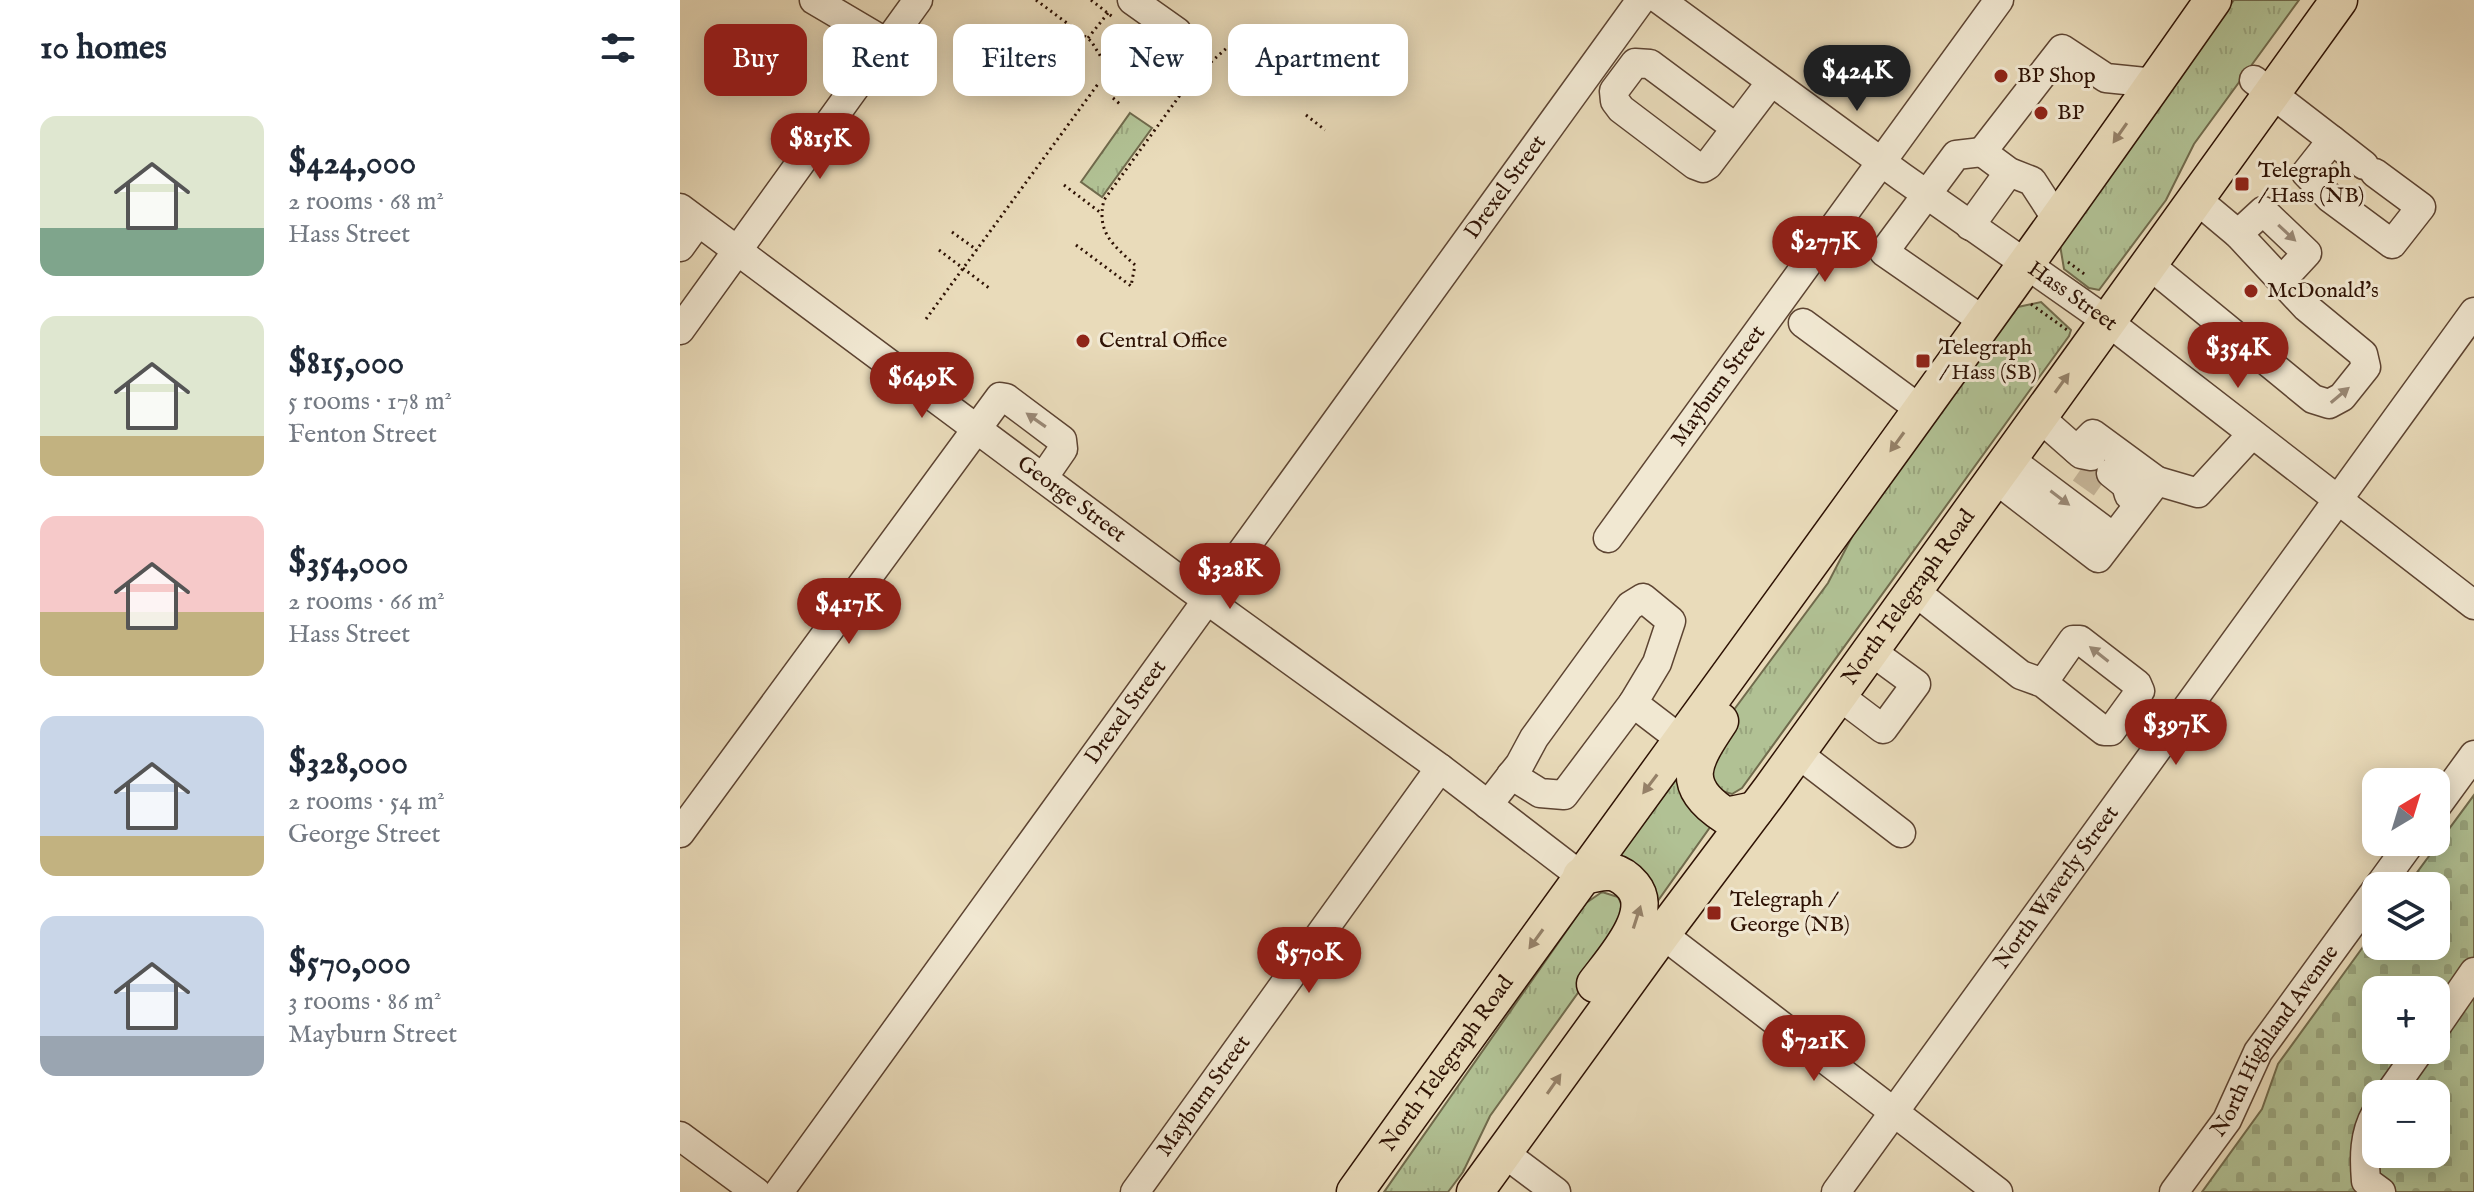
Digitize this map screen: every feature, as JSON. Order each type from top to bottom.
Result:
[{"type":"main road","points":[[1921,410],[2213,0]]},
{"type":"main road","points":[[2262,86],[2309,0]]},
{"type":"main road","points":[[2196,196],[2198,160],[2339,0]]},
{"type":"main road","name":"North Telegraph Road","points":[[1479,1191],[2196,196]]},
{"type":"main road","name":"North Telegraph Road","points":[[1355,1192],[1581,876],[1690,747],[1798,608],[1821,548],[1921,410]]},
{"type":"main road","points":[[1690,747],[1700,792],[1709,805],[1726,816],[1755,810]]},
{"type":"main road","points":[[1504,1153],[1519,1093],[1619,950],[1639,916],[1639,894],[1622,876],[1612,872],[1581,876]]},
{"type":"street","points":[[814,0],[855,24]]},
{"type":"street","name":"Drexel Street","points":[[779,1192],[1641,0]]},
{"type":"street","name":"Hass Street","points":[[1660,0],[1881,163],[2107,321],[2474,605]]},
{"type":"street","name":"Mayburn Street","points":[[1608,538],[1999,0]]},
{"type":"street","points":[[892,24],[910,1]]},
{"type":"street","points":[[1120,6],[1159,24]]},
{"type":"street","points":[[1982,152],[2062,49],[2106,78],[2155,83]]},
{"type":"street","points":[[1736,128],[1771,82]]},
{"type":"street","points":[[2262,86],[2421,207],[2392,244],[2330,198],[2306,173],[2332,140]]},
{"type":"street","points":[[680,330],[738,251],[842,96]]},
{"type":"street","points":[[1985,322],[1884,252],[1956,155],[1982,152],[2009,172],[2032,181],[2058,221]]},
{"type":"street","points":[[1970,226],[2009,172]]},
{"type":"street","points":[[2147,263],[2313,399],[2329,404],[2342,397],[2366,367],[2363,354],[2306,307],[2238,234],[2196,196]]},
{"type":"street","points":[[680,247],[689,215]]},
{"type":"street","name":"George Street","points":[[689,215],[1206,599],[1440,768],[1581,876]]},
{"type":"street","name":"North Waverly Street","points":[[1836,1192],[2474,312]]},
{"type":"street","points":[[1803,323],[1921,410]]},
{"type":"street","points":[[680,833],[975,428],[1003,397],[1060,437],[1063,449],[1043,478]]},
{"type":"street","points":[[2038,416],[2101,473],[2157,481],[2198,493],[2252,434]]},
{"type":"street","points":[[2001,468],[2098,558],[2113,537],[2093,434],[2157,481]]},
{"type":"street","points":[[1913,590],[2021,675],[2043,683]]},
{"type":"street","points":[[1488,805],[1630,606],[1643,598],[1671,621],[1657,663],[1633,703],[1564,795],[1540,793],[1511,775]]},
{"type":"street","points":[[1838,695],[1883,729],[1916,684],[1871,651]]},
{"type":"street","points":[[1633,703],[1690,747]]},
{"type":"street","points":[[1797,753],[1901,833]]},
{"type":"street","points":[[2450,788],[2474,755]]},
{"type":"street","name":"Mayburn Street","points":[[1135,1192],[1440,768]]},
{"type":"street","name":"North Highland Avenue","points":[[2174,1192],[2227,1120],[2258,1052],[2362,909]]},
{"type":"street","points":[[1662,934],[1998,1192]]},
{"type":"street","points":[[2450,1009],[2471,982]]},
{"type":"street","points":[[680,1136],[756,1192]]},
{"type":"street","points":[[1504,1153],[1556,1192]]},
{"type":"street","points":[[2366,1168],[2368,1188]]},
{"type":"path","points":[[1036,0],[1088,38],[1101,58]]},
{"type":"path","points":[[1091,0],[1120,6]]},
{"type":"path","points":[[1088,38],[1120,6]]},
{"type":"path","points":[[1076,245],[1131,286],[1135,265],[1105,236],[1101,213],[1104,200],[1191,80],[1228,47]]},
{"type":"path","points":[[926,319],[1101,81]]},
{"type":"path","points":[[1306,115],[1325,130]]},
{"type":"path","points":[[1064,185],[1101,213]]},
{"type":"path","points":[[952,232],[977,250]]},
{"type":"path","points":[[939,250],[989,288]]},
{"type":"path","points":[[2068,262],[2090,278]]},
{"type":"path","points":[[2031,304],[2069,332]]},
{"type":"green space","points":[[2234,0],[2299,0],[2194,144],[2166,200],[2099,290],[2089,288],[2064,269],[2060,245]]},
{"type":"green space","points":[[1130,113],[1152,128],[1102,197],[1081,182]]},
{"type":"green space","points":[[2041,302],[2071,330],[2069,336],[1742,788],[1732,794],[1722,791],[1712,781],[1713,738],[1828,583],[1867,508],[2018,307]]},
{"type":"green space","points":[[1678,777],[1713,823],[1657,902],[1619,856]]},
{"type":"green space","points":[[2474,795],[2474,1192],[2202,1192],[2262,1109],[2278,1064],[2362,948],[2362,960],[2450,960],[2450,872],[2417,872],[2429,856],[2450,856],[2450,828]]},
{"type":"green space","points":[[1602,892],[1618,897],[1624,909],[1620,934],[1490,1116],[1463,1172],[1448,1192],[1384,1192],[1586,903]]},
{"type":"tunnel","points":[[2081,469],[2102,484]]},
{"type":"place","name":"BP Shop","points":[[2001,76]]},
{"type":"place","name":"BP","points":[[2041,113]]},
{"type":"place","name":"Telegraph / Hass (NB)","points":[[2242,184]]},
{"type":"place","name":"McDonald's","points":[[2251,291]]},
{"type":"place","name":"Central Office","points":[[1083,341]]},
{"type":"place","name":"Telegraph / Hass (SB)","points":[[1923,361]]},
{"type":"place","name":"Telegraph / George (NB)","points":[[1714,913]]}]
